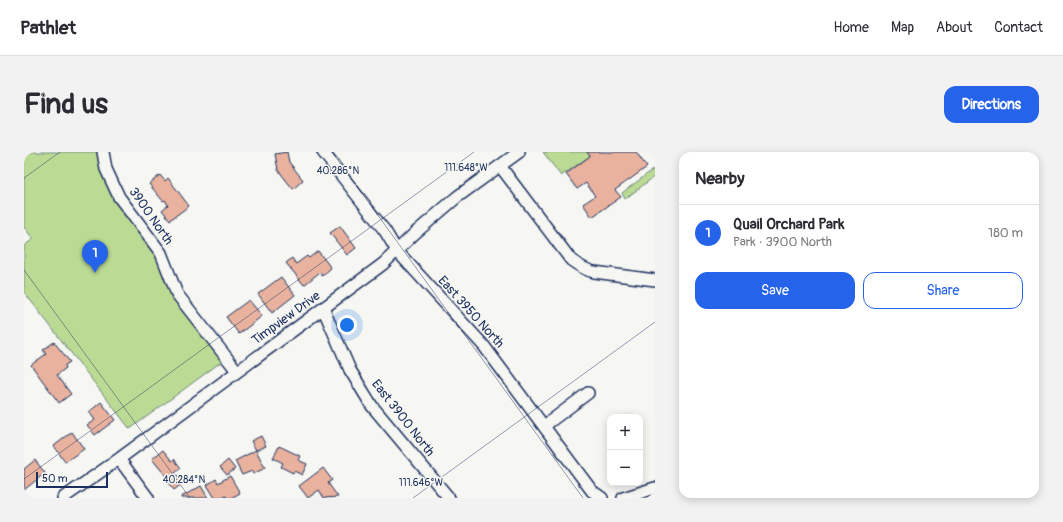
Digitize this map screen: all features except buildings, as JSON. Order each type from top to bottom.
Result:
[{"type":"street","name":"3900 North","points":[[103,152],[106,169],[119,197],[161,253],[177,294],[237,371]]},
{"type":"street","name":"East 3950 North","points":[[323,152],[385,231],[397,251],[484,346],[592,491],[599,496]]},
{"type":"street","name":"Timpview Drive","points":[[63,498],[383,264],[457,197],[519,152]]},
{"type":"street","points":[[500,166],[571,260],[578,266],[594,272],[655,280]]},
{"type":"street","name":"East 3900 North","points":[[323,308],[350,370],[372,406],[449,498]]},
{"type":"street","points":[[544,426],[588,393]]},
{"type":"street","points":[[118,459],[148,498]]},
{"type":"street","points":[[623,498],[655,488]]},
{"type":"green space","points":[[24,152],[101,152],[104,170],[159,254],[175,296],[225,359],[130,429],[24,292],[24,246],[33,239],[24,227]]},
{"type":"green space","points":[[543,152],[587,152],[590,156],[561,176]]},
{"type":"green space","points":[[655,168],[655,176],[625,199],[622,193]]},
{"type":"place","name":"Quail Orchard Park","points":[[95,273]]}]
